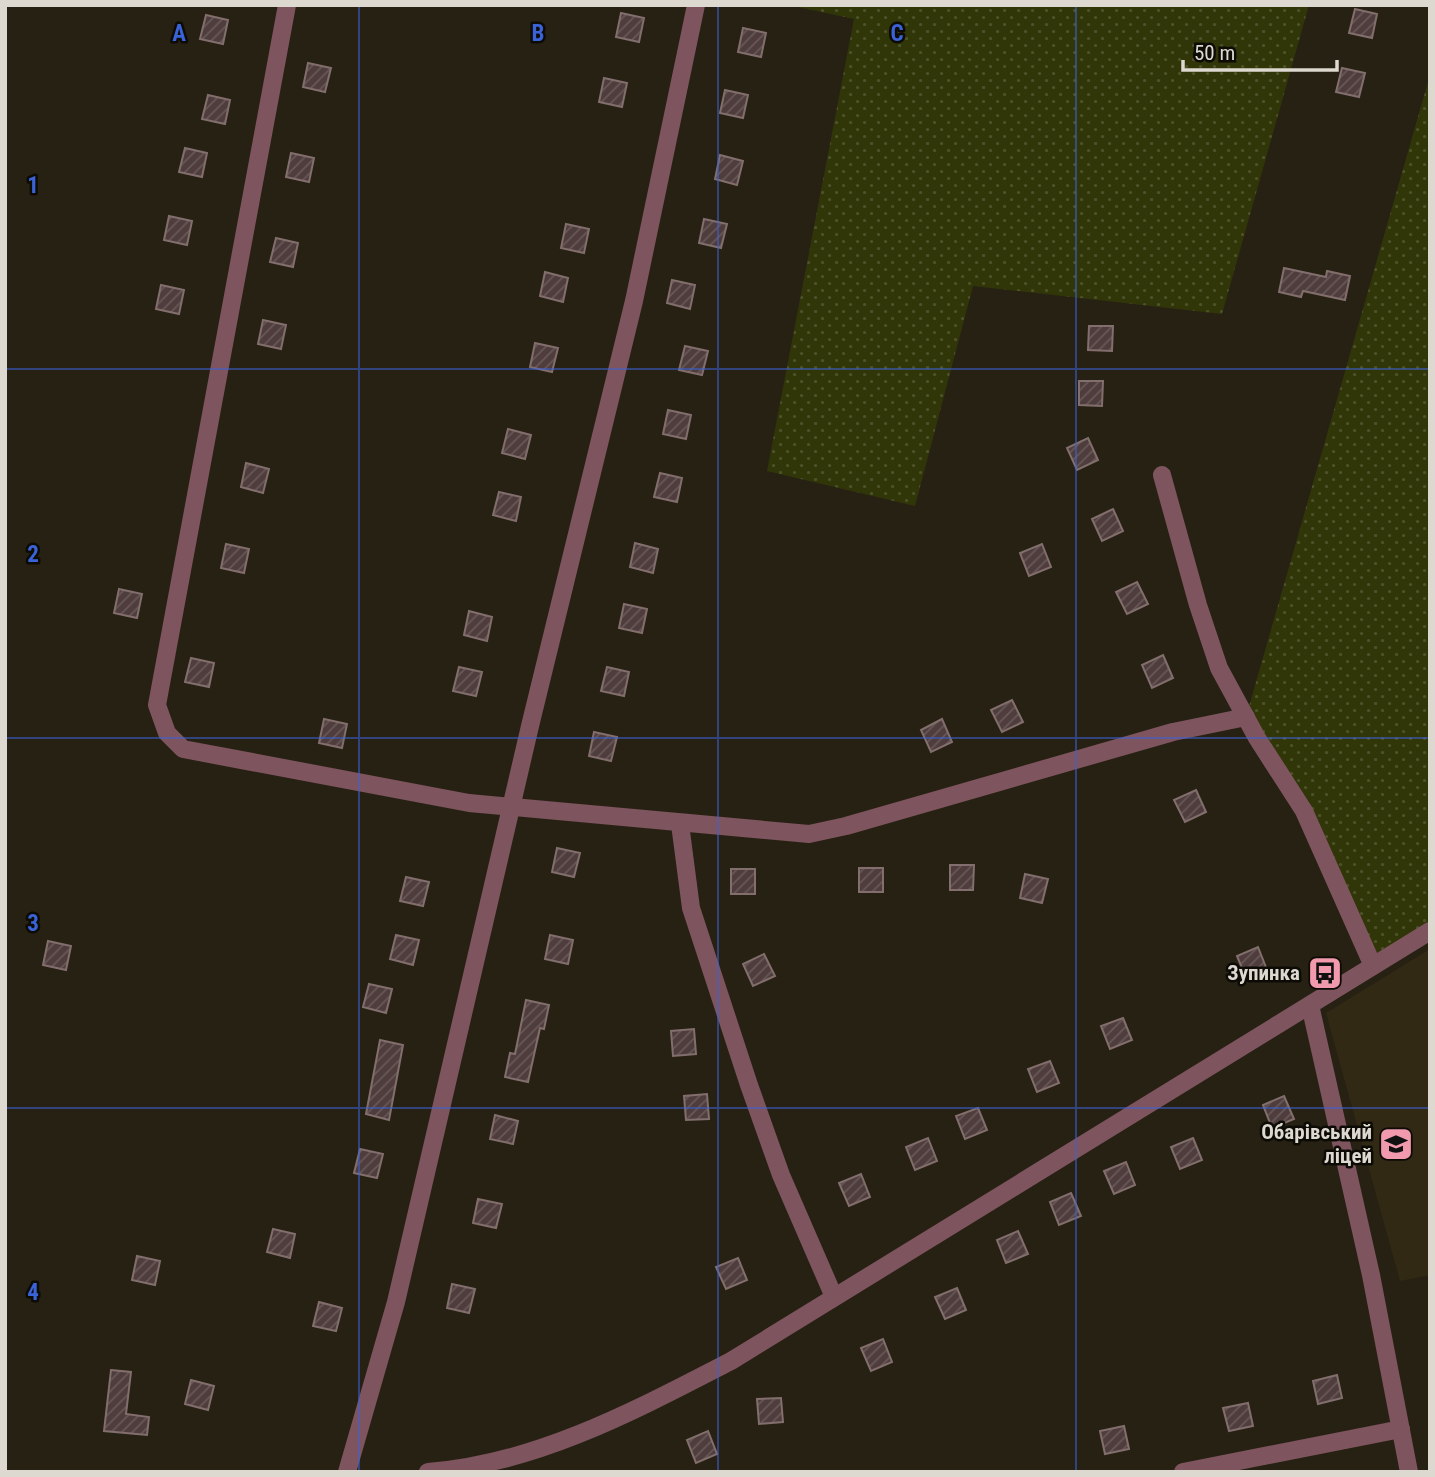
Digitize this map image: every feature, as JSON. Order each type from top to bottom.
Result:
[{"type":"street","points":[[287,5],[157,705],[167,733],[183,749],[469,803],[809,834],[859,823],[1173,732],[1246,717]]},
{"type":"street","points":[[348,1472],[396,1302],[511,807],[634,301],[696,5]]},
{"type":"street","points":[[1162,475],[1219,668],[1304,811],[1373,966]]},
{"type":"street","points":[[680,824],[691,908],[744,1073],[781,1175],[834,1297]]},
{"type":"street","points":[[428,1472],[461,1469],[559,1443],[646,1405],[731,1361],[1430,932]]},
{"type":"street","points":[[1310,1004],[1371,1275],[1409,1472]]},
{"type":"street","points":[[1183,1472],[1401,1429]]},
{"type":"shaded area","name":"Обарівський ліцей","points":[[1430,949],[1430,1275],[1400,1281],[1326,1013]]},
{"type":"green space","points":[[789,5],[1309,5],[1222,314],[973,286],[915,506],[767,471],[854,19]]},
{"type":"green space","points":[[1430,75],[1430,931],[1373,966],[1304,811],[1246,717]]},
{"type":"building","points":[[1355,9],[1377,14],[1372,38],[1349,33]]},
{"type":"building","points":[[621,13],[644,18],[639,42],[616,37]]},
{"type":"building","points":[[206,15],[228,20],[223,44],[200,39]]},
{"type":"building","points":[[743,28],[766,33],[761,57],[738,52]]},
{"type":"building","points":[[308,63],[331,68],[325,92],[303,87]]},
{"type":"building","points":[[1342,68],[1365,73],[1359,97],[1336,92]]},
{"type":"building","points":[[604,78],[627,83],[622,107],[599,102]]},
{"type":"building","points":[[725,90],[748,95],[743,118],[720,113]]},
{"type":"building","points":[[208,95],[230,100],[225,124],[202,119]]},
{"type":"building","points":[[185,148],[207,153],[202,177],[179,172]]},
{"type":"building","points":[[291,153],[314,158],[309,182],[286,177]]},
{"type":"building","points":[[720,155],[743,161],[737,185],[715,179]]},
{"type":"building","points":[[169,216],[192,221],[187,245],[164,240]]},
{"type":"building","points":[[704,219],[727,224],[721,248],[699,243]]},
{"type":"building","points":[[566,224],[589,229],[584,253],[561,248]]},
{"type":"building","points":[[276,238],[298,243],[293,267],[270,262]]},
{"type":"building","points":[[1284,268],[1326,277],[1327,271],[1350,276],[1345,300],[1303,291],[1301,297],[1279,292]]},
{"type":"building","points":[[545,272],[568,278],[563,302],[540,296]]},
{"type":"building","points":[[672,280],[695,285],[690,309],[667,303]]},
{"type":"building","points":[[161,285],[184,290],[179,314],[156,309]]},
{"type":"building","points":[[263,320],[286,325],[281,349],[258,344]]},
{"type":"building","points":[[1089,326],[1113,326],[1112,351],[1088,350]]},
{"type":"building","points":[[535,343],[558,348],[552,372],[530,367]]},
{"type":"building","points":[[685,346],[708,351],[702,375],[679,370]]},
{"type":"building","points":[[1079,381],[1103,381],[1102,406],[1079,405]]},
{"type":"building","points":[[668,410],[691,415],[686,439],[663,434]]},
{"type":"building","points":[[508,429],[531,435],[525,459],[502,453]]},
{"type":"building","points":[[1088,438],[1098,460],[1077,470],[1067,448]]},
{"type":"building","points":[[246,463],[269,469],[263,493],[241,487]]},
{"type":"building","points":[[660,473],[682,478],[677,502],[654,497]]},
{"type":"building","points":[[499,492],[521,497],[516,521],[493,515]]},
{"type":"building","points":[[1113,509],[1123,531],[1102,541],[1092,519]]},
{"type":"building","points":[[635,543],[658,549],[653,573],[630,567]]},
{"type":"building","points":[[226,544],[249,549],[244,573],[221,568]]},
{"type":"building","points":[[1042,544],[1051,567],[1029,576],[1020,553]]},
{"type":"building","points":[[1137,582],[1148,604],[1127,614],[1116,592]]},
{"type":"building","points":[[119,589],[142,594],[137,618],[114,613]]},
{"type":"building","points":[[624,604],[647,609],[642,633],[619,628]]},
{"type":"building","points":[[469,611],[492,617],[487,641],[464,635]]},
{"type":"building","points":[[1163,655],[1173,678],[1152,688],[1142,665]]},
{"type":"building","points":[[191,658],[214,663],[209,687],[185,682]]},
{"type":"building","points":[[459,667],[482,672],[476,696],[453,691]]},
{"type":"building","points":[[607,667],[629,672],[624,696],[601,691]]},
{"type":"building","points":[[1012,700],[1023,722],[1002,732],[991,710]]},
{"type":"building","points":[[324,719],[347,724],[342,748],[319,743]]},
{"type":"building","points":[[942,719],[952,742],[931,752],[921,730]]},
{"type":"building","points":[[594,732],[617,737],[611,761],[589,756]]},
{"type":"building","points":[[1196,790],[1206,812],[1185,822],[1174,800]]},
{"type":"building","points":[[557,848],[580,853],[574,877],[552,872]]},
{"type":"building","points":[[950,865],[974,865],[973,890],[950,890]]},
{"type":"building","points":[[859,868],[883,868],[883,892],[859,892]]},
{"type":"building","points":[[731,869],[755,869],[755,894],[731,894]]},
{"type":"building","points":[[1025,874],[1048,879],[1042,903],[1020,898]]},
{"type":"building","points":[[406,877],[429,882],[423,906],[400,901]]},
{"type":"building","points":[[396,935],[419,940],[413,965],[390,959]]},
{"type":"building","points":[[550,935],[573,940],[568,964],[545,959]]},
{"type":"building","points":[[48,941],[71,946],[66,970],[43,965]]},
{"type":"building","points":[[1258,947],[1267,970],[1246,978],[1237,956]]},
{"type":"building","points":[[764,954],[775,976],[753,986],[743,964]]},
{"type":"building","points":[[369,984],[392,989],[386,1013],[363,1007]]},
{"type":"building","points":[[526,1000],[549,1005],[544,1029],[540,1028],[528,1082],[505,1077],[510,1053],[515,1054]]},
{"type":"building","points":[[1123,1018],[1132,1040],[1110,1049],[1101,1026]]},
{"type":"building","points":[[694,1029],[696,1054],[673,1056],[671,1031]]},
{"type":"building","points":[[380,1040],[403,1045],[389,1120],[366,1114]]},
{"type":"building","points":[[1050,1061],[1059,1083],[1037,1092],[1028,1069]]},
{"type":"building","points":[[707,1094],[709,1119],[686,1120],[684,1096]]},
{"type":"building","points":[[1284,1096],[1294,1119],[1272,1128],[1263,1105]]},
{"type":"building","points":[[978,1108],[987,1130],[965,1139],[956,1116]]},
{"type":"building","points":[[495,1115],[518,1121],[513,1144],[490,1139]]},
{"type":"building","points":[[928,1138],[937,1161],[915,1170],[906,1147]]},
{"type":"building","points":[[1193,1138],[1202,1160],[1180,1169],[1171,1147]]},
{"type":"building","points":[[360,1149],[383,1154],[377,1178],[354,1173]]},
{"type":"building","points":[[1126,1162],[1135,1185],[1114,1194],[1104,1171]]},
{"type":"building","points":[[861,1174],[870,1197],[849,1206],[839,1183]]},
{"type":"building","points":[[1071,1193],[1081,1216],[1059,1225],[1050,1202]]},
{"type":"building","points":[[478,1199],[502,1204],[496,1228],[473,1223]]},
{"type":"building","points":[[273,1229],[295,1234],[290,1258],[267,1252]]},
{"type":"building","points":[[1018,1231],[1028,1254],[1006,1263],[997,1240]]},
{"type":"building","points":[[137,1256],[160,1261],[155,1285],[132,1280]]},
{"type":"building","points":[[738,1258],[747,1280],[726,1289],[716,1267]]},
{"type":"building","points":[[452,1284],[475,1289],[469,1313],[447,1308]]},
{"type":"building","points":[[957,1288],[966,1310],[945,1319],[935,1297]]},
{"type":"building","points":[[319,1302],[342,1308],[336,1331],[313,1326]]},
{"type":"building","points":[[883,1339],[892,1362],[871,1371],[861,1348]]},
{"type":"building","points":[[111,1370],[131,1372],[126,1414],[149,1417],[147,1435],[104,1431]]},
{"type":"building","points":[[1337,1375],[1342,1398],[1318,1404],[1313,1381]]},
{"type":"building","points":[[191,1380],[214,1386],[208,1410],[185,1404]]},
{"type":"building","points":[[781,1398],[783,1422],[759,1424],[757,1399]]},
{"type":"building","points":[[1248,1403],[1253,1426],[1229,1431],[1223,1408]]},
{"type":"building","points":[[1124,1426],[1129,1449],[1105,1454],[1100,1431]]},
{"type":"building","points":[[708,1431],[717,1454],[696,1463],[687,1440]]},
{"type":"place","name":"Зупинка","points":[[1325,973]]},
{"type":"place","name":"Обарівський ліцей","points":[[1396,1144]]}]
